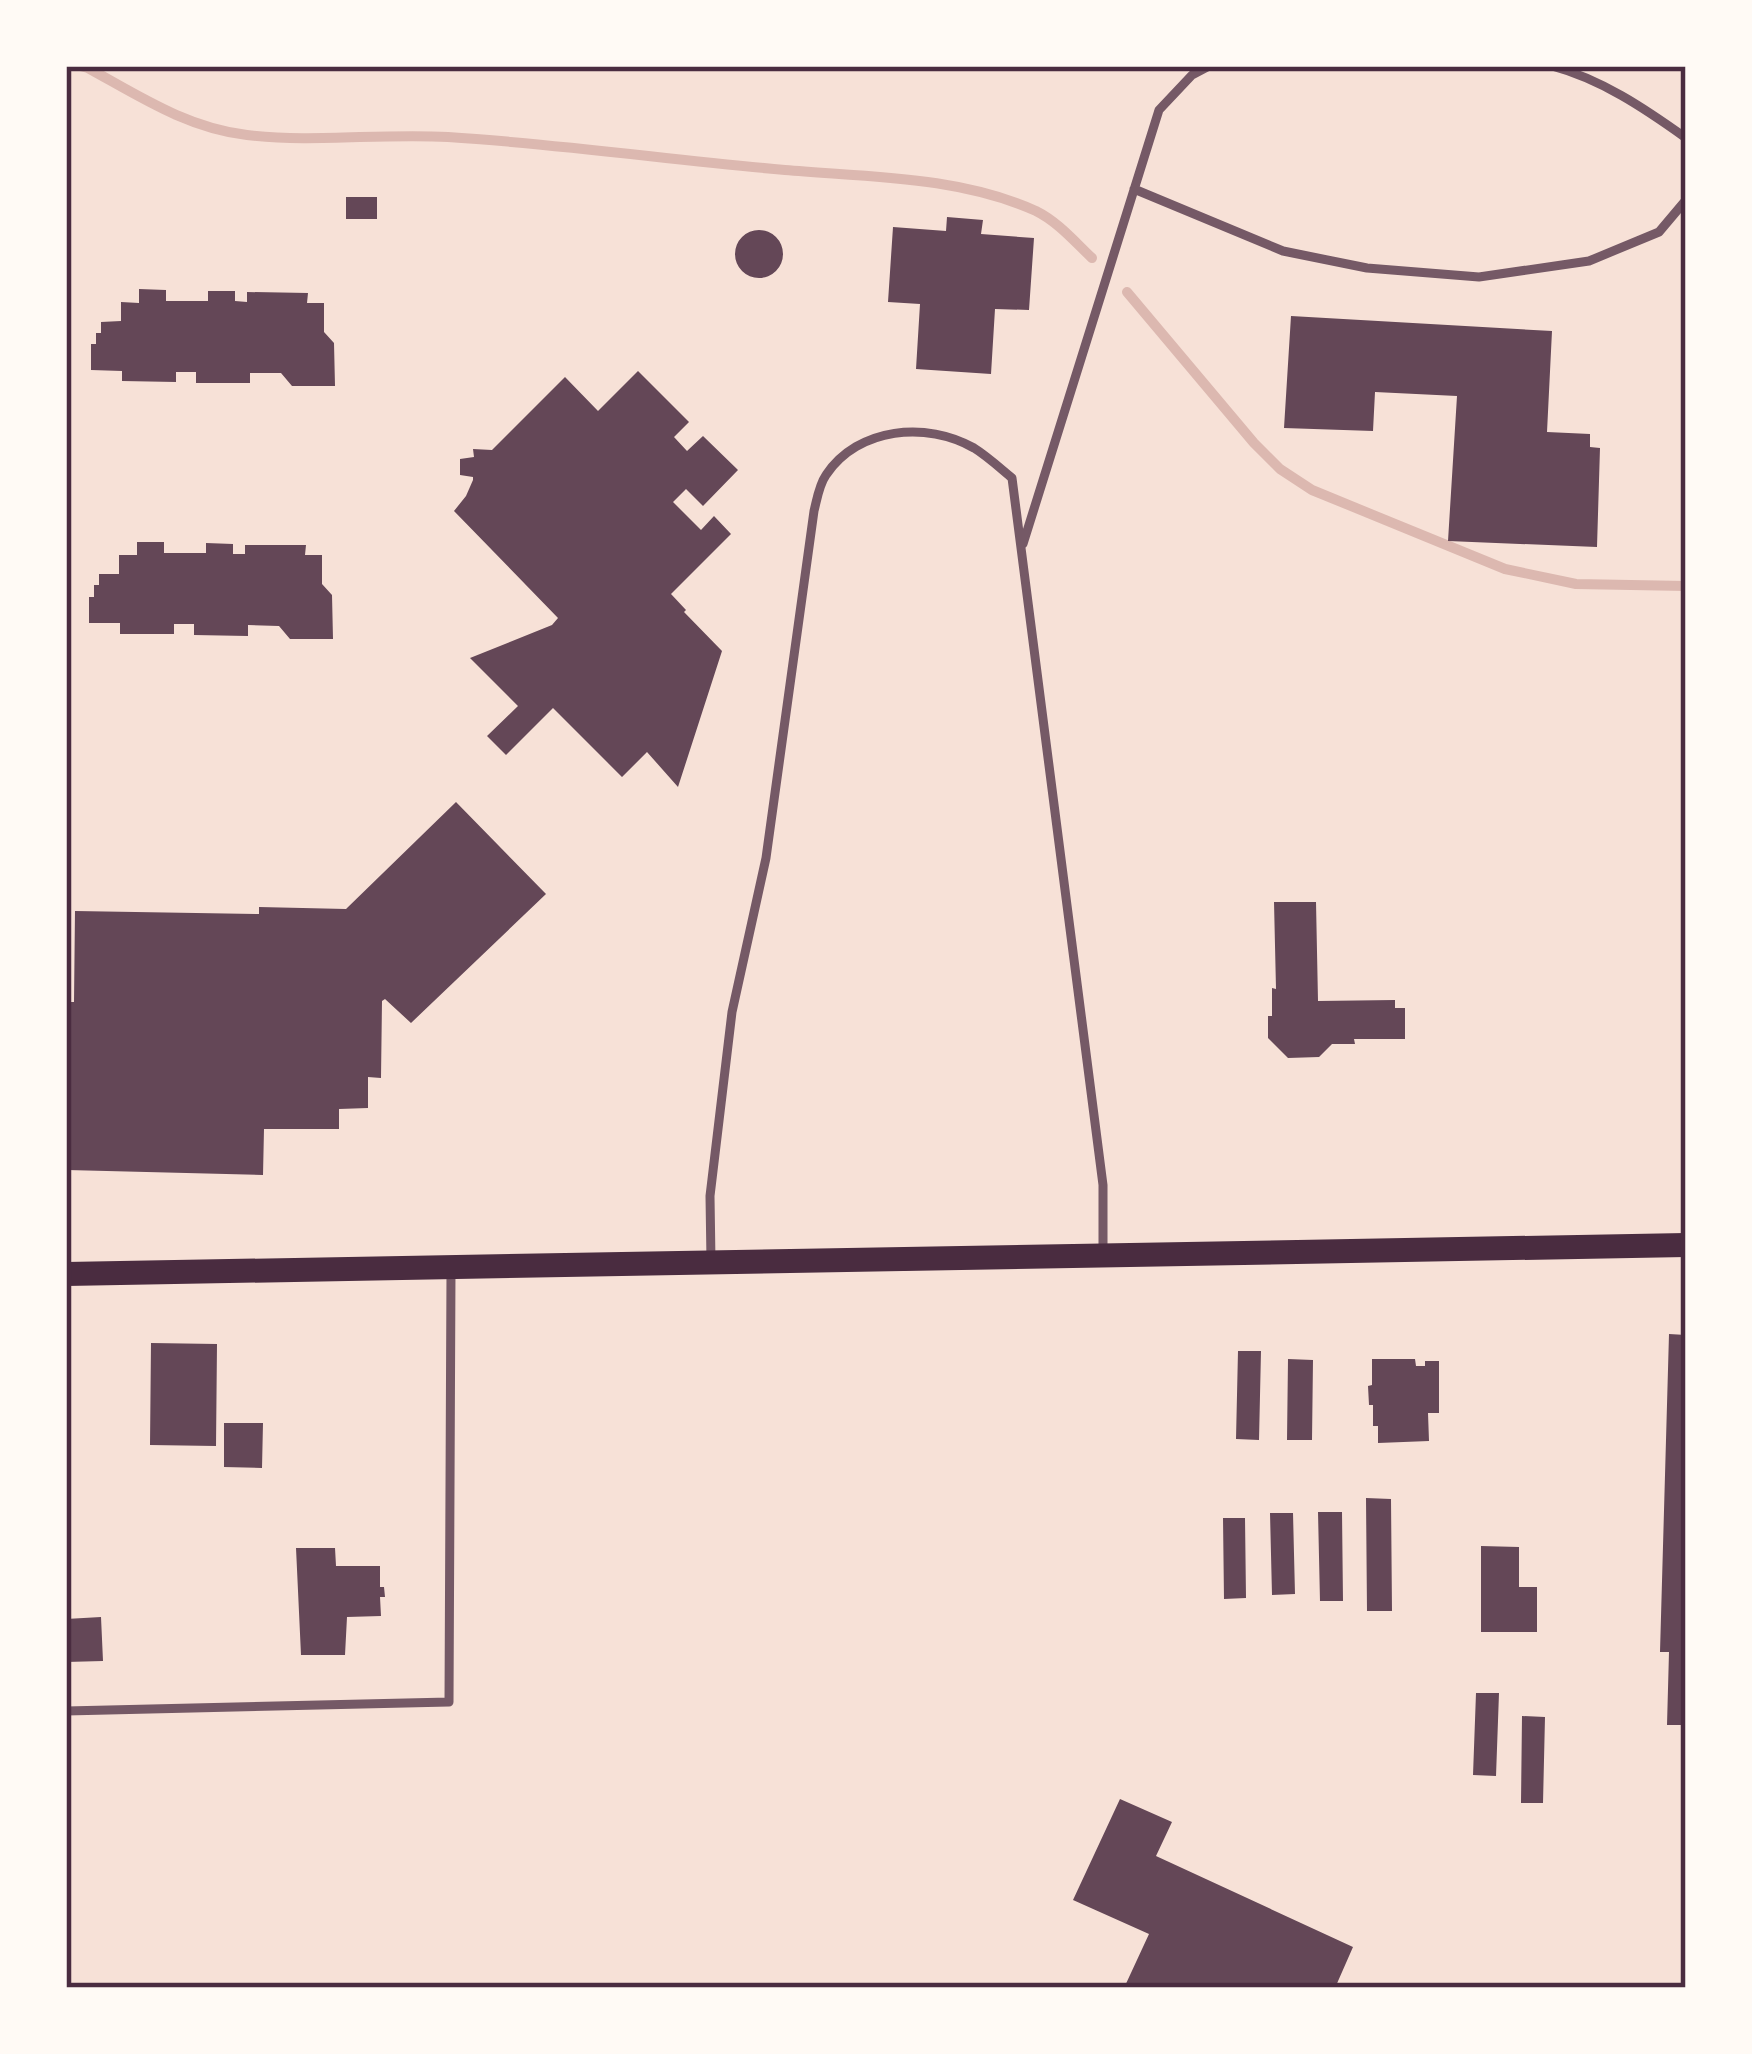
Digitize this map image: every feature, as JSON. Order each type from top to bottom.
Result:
[{"type":"main road","points":[[66,1274],[1686,1246]]},
{"type":"lane","points":[[1021,548],[1159,110],[1192,75],[1209,66]]},
{"type":"lane","points":[[1552,66],[1637,103],[1686,138]]},
{"type":"lane","points":[[1134,189],[1283,251],[1367,268],[1479,277],[1589,261],[1659,232],[1686,200]]},
{"type":"lane","points":[[710,1261],[710,1196],[732,1012],[766,858],[814,511],[823,478],[839,459],[890,433],[939,434],[974,448],[1012,478],[1103,1185],[1103,1255]]},
{"type":"lane","points":[[66,1712],[449,1702],[451,1266]]},
{"type":"building","points":[[346,197],[377,197],[377,219],[346,219]]},
{"type":"building","points":[[947,217],[983,220],[981,234],[1034,238],[1029,310],[995,309],[991,374],[916,369],[920,304],[888,302],[893,227],[946,231]]},
{"type":"building","points":[[759,230],[776,237],[783,254],[776,271],[759,278],[742,271],[735,254],[742,237]]},
{"type":"building","points":[[139,289],[166,290],[166,301],[208,301],[208,291],[235,291],[235,301],[247,302],[247,292],[308,293],[307,303],[324,303],[324,332],[334,343],[335,386],[292,386],[281,373],[250,373],[250,383],[196,383],[196,372],[176,372],[176,382],[122,381],[122,371],[91,370],[91,344],[96,344],[96,333],[101,333],[101,322],[121,321],[121,302],[139,303]]},
{"type":"building","points":[[1291,316],[1552,331],[1547,432],[1590,434],[1590,447],[1600,448],[1597,547],[1448,541],[1457,396],[1375,392],[1373,431],[1284,428]]},
{"type":"building","points":[[638,371],[689,422],[674,437],[687,451],[703,436],[738,470],[703,506],[686,489],[673,502],[701,530],[714,516],[731,534],[671,594],[722,651],[678,787],[647,752],[622,777],[553,708],[506,755],[487,736],[518,706],[470,658],[552,625],[558,618],[454,511],[473,480],[460,475],[460,459],[474,457],[473,449],[492,450],[565,377],[598,411]]},
{"type":"building","points":[[137,542],[164,542],[164,553],[206,553],[206,543],[233,544],[233,554],[245,554],[245,545],[306,545],[305,555],[322,555],[322,584],[332,595],[333,639],[290,639],[279,626],[248,625],[248,636],[194,635],[194,624],[174,624],[174,634],[120,634],[120,623],[89,623],[89,597],[94,597],[99,574],[119,574],[119,555],[137,555]]},
{"type":"building","points":[[456,802],[546,894],[411,1023],[382,1001],[381,1078],[368,1077],[368,1108],[339,1109],[339,1129],[264,1129],[263,1175],[67,1170],[66,1002],[74,1002],[75,911],[259,914],[259,907],[346,909]]},
{"type":"building","points":[[1274,902],[1316,902],[1318,1001],[1395,1000],[1395,1008],[1405,1008],[1405,1039],[1354,1039],[1355,1044],[1332,1044],[1319,1057],[1288,1058],[1268,1038],[1272,988],[1276,989]]},
{"type":"building","points":[[1669,1334],[1686,1335],[1686,1725],[1667,1725],[1669,1652],[1660,1652]]},
{"type":"building","points":[[151,1343],[217,1344],[216,1446],[150,1445]]},
{"type":"building","points":[[1238,1351],[1261,1351],[1259,1440],[1236,1439]]},
{"type":"building","points":[[1288,1359],[1313,1360],[1312,1440],[1287,1440]]},
{"type":"building","points":[[1372,1359],[1415,1359],[1416,1366],[1439,1361],[1439,1413],[1428,1413],[1429,1441],[1378,1443],[1378,1426],[1373,1426],[1373,1405],[1369,1405]]},
{"type":"building","points":[[224,1423],[263,1423],[262,1468],[224,1467]]},
{"type":"building","points":[[1366,1498],[1391,1499],[1392,1611],[1367,1611]]},
{"type":"building","points":[[1318,1512],[1342,1512],[1343,1601],[1320,1601]]},
{"type":"building","points":[[1270,1513],[1293,1513],[1295,1594],[1272,1595]]},
{"type":"building","points":[[1223,1518],[1245,1518],[1246,1598],[1224,1599]]},
{"type":"building","points":[[1481,1546],[1519,1547],[1519,1587],[1537,1587],[1537,1632],[1481,1632]]},
{"type":"building","points":[[296,1548],[335,1548],[336,1566],[380,1566],[385,1597],[380,1597],[381,1616],[347,1617],[345,1655],[301,1655]]},
{"type":"building","points":[[101,1617],[103,1661],[66,1662],[66,1619]]},
{"type":"building","points":[[1476,1693],[1499,1693],[1496,1776],[1473,1775]]},
{"type":"building","points":[[1522,1716],[1545,1717],[1543,1803],[1521,1803]]},
{"type":"building","points":[[1120,1799],[1172,1822],[1156,1856],[1353,1947],[1335,1988],[1124,1988],[1149,1934],[1073,1900]]},
{"type":"waterway","points":[[80,66],[184,118],[247,135],[448,137],[944,184],[1036,211],[1092,258]]},
{"type":"waterway","points":[[1127,292],[1254,443],[1280,469],[1312,490],[1505,569],[1576,584],[1686,586]]}]
